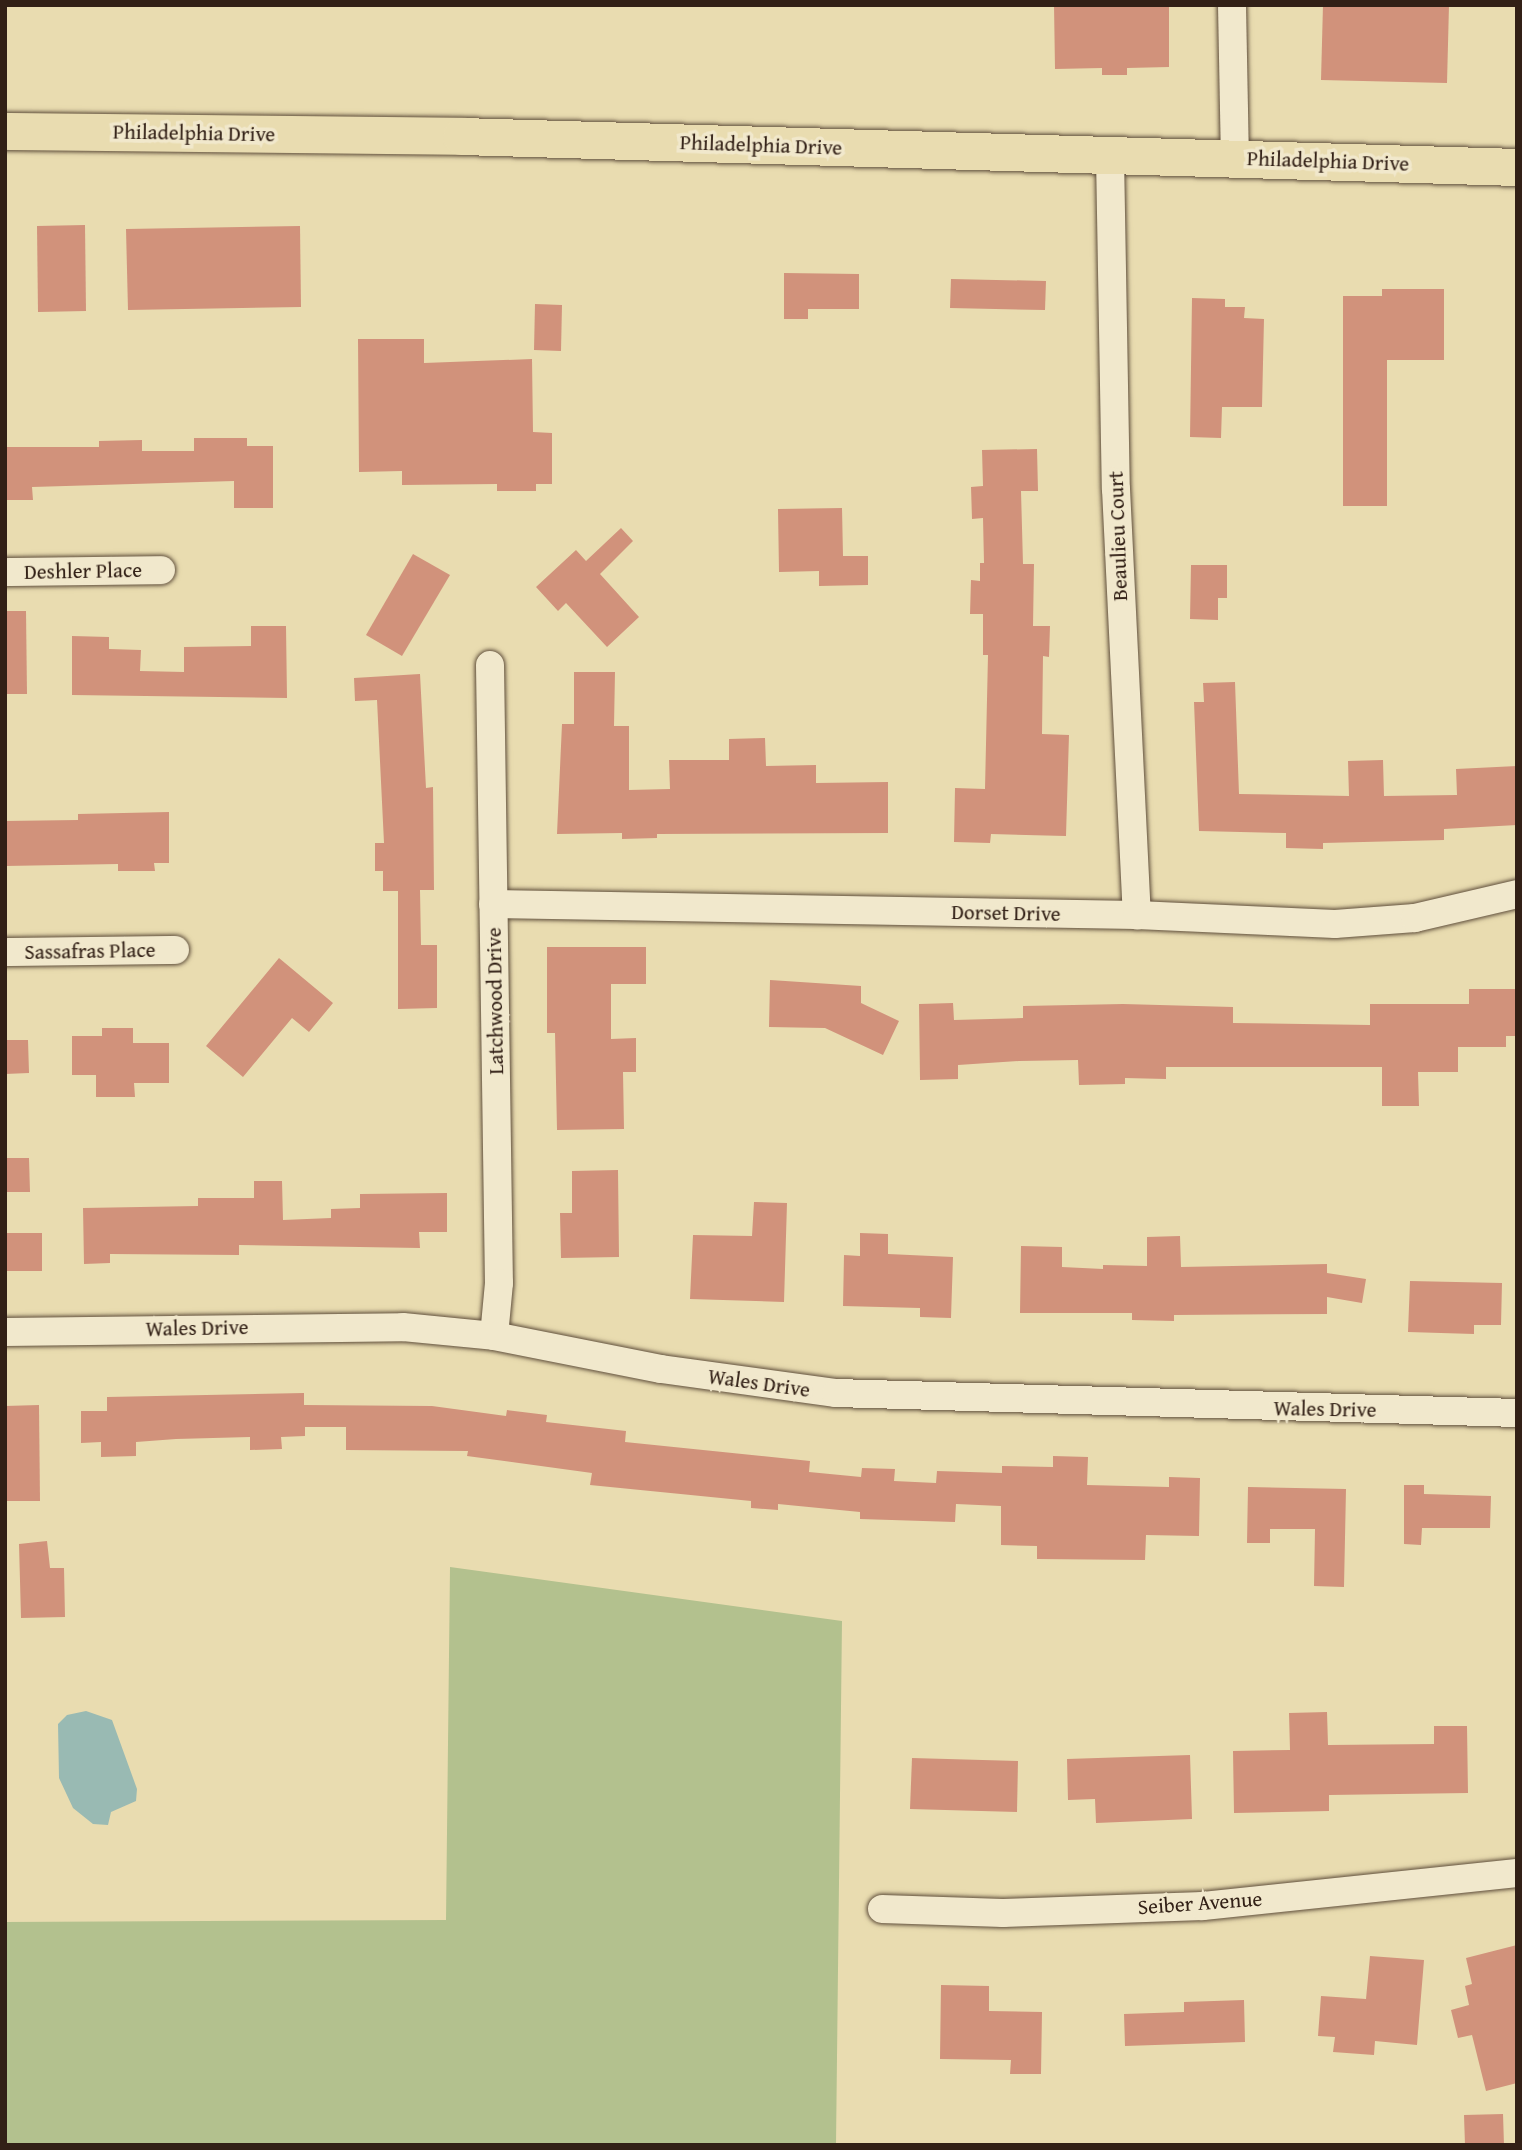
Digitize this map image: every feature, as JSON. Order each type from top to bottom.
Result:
[{"type":"main road","name":"Philadelphia Drive","points":[[5,131],[461,136],[1517,167]]},
{"type":"street","points":[[1232,5],[1235,159]]},
{"type":"street","name":"Beaulieu Court","points":[[1110,156],[1116,489],[1138,915]]},
{"type":"street","name":"Deshler Place","points":[[5,572],[161,570]]},
{"type":"street","name":"Latchwood Drive","points":[[490,665],[499,1283],[494,1336]]},
{"type":"street","name":"Dorset Drive","points":[[493,904],[1138,915],[1335,924],[1387,921],[1517,894]]},
{"type":"street","name":"Sassafras Place","points":[[5,952],[175,950]]},
{"type":"street","name":"Wales Drive","points":[[5,1332],[403,1327],[494,1336],[661,1369],[836,1393],[1517,1413]]},
{"type":"street","name":"Seiber Avenue","points":[[882,1909],[1003,1913],[1203,1906],[1517,1873]]},
{"type":"green space","points":[[450,1567],[842,1621],[836,2145],[5,2145],[5,1922],[446,1920]]},
{"type":"water","points":[[86,1711],[112,1720],[137,1789],[136,1801],[111,1812],[108,1825],[93,1824],[73,1808],[59,1778],[58,1724],[67,1715]]},
{"type":"building","points":[[1054,5],[1169,5],[1169,67],[1127,68],[1127,75],[1102,75],[1102,68],[1055,69]]},
{"type":"building","points":[[1323,5],[1449,5],[1447,83],[1321,80]]},
{"type":"building","points":[[85,225],[86,311],[38,312],[37,226]]},
{"type":"building","points":[[300,226],[301,307],[128,310],[126,229]]},
{"type":"building","points":[[784,273],[859,274],[859,309],[808,309],[808,319],[784,319]]},
{"type":"building","points":[[951,279],[1046,281],[1045,310],[950,308]]},
{"type":"building","points":[[1382,289],[1444,289],[1444,360],[1387,360],[1387,506],[1343,506],[1343,296],[1382,296]]},
{"type":"building","points":[[1192,298],[1225,299],[1225,307],[1245,307],[1244,318],[1264,319],[1262,407],[1222,407],[1221,438],[1190,437]]},
{"type":"building","points":[[535,304],[562,305],[561,351],[534,350]]},
{"type":"building","points":[[358,339],[424,339],[424,363],[532,359],[533,432],[552,433],[552,484],[536,484],[536,491],[497,491],[497,484],[402,485],[402,471],[359,472]]},
{"type":"building","points":[[194,438],[247,438],[247,446],[273,446],[273,508],[234,508],[234,481],[32,487],[33,500],[5,500],[5,447],[99,447],[99,441],[142,440],[142,451],[194,451]]},
{"type":"building","points":[[1037,449],[1038,491],[1021,491],[1023,564],[1034,564],[1033,626],[1050,626],[1049,657],[1043,656],[1042,734],[1069,735],[1066,836],[991,834],[990,843],[954,842],[955,788],[985,789],[988,655],[983,655],[983,614],[970,614],[971,580],[980,581],[980,563],[984,563],[983,518],[972,519],[971,487],[983,486],[982,450]]},
{"type":"building","points":[[842,508],[843,556],[868,556],[868,585],[819,586],[819,571],[779,572],[778,509]]},
{"type":"building","points":[[621,528],[633,541],[600,574],[639,617],[607,647],[566,603],[558,611],[536,587],[576,550],[586,561]]},
{"type":"building","points":[[413,554],[450,575],[402,656],[366,635]]},
{"type":"building","points":[[1191,565],[1227,565],[1227,598],[1218,598],[1218,620],[1190,619]]},
{"type":"building","points":[[5,611],[26,611],[27,694],[5,694]]},
{"type":"building","points":[[251,626],[286,626],[287,698],[72,695],[72,636],[109,637],[109,649],[141,650],[140,671],[184,672],[184,647],[251,646]]},
{"type":"building","points":[[574,672],[615,672],[614,726],[629,726],[629,790],[670,789],[669,760],[729,760],[729,739],[765,738],[766,766],[816,765],[816,783],[888,782],[888,833],[657,834],[657,838],[622,839],[622,833],[557,834],[562,724],[574,724]]},
{"type":"building","points":[[420,674],[426,788],[433,787],[434,890],[420,890],[421,945],[437,945],[437,1008],[398,1009],[398,891],[383,891],[383,871],[375,871],[375,843],[384,843],[377,700],[355,701],[354,678]]},
{"type":"building","points":[[1235,682],[1239,794],[1349,796],[1348,761],[1383,760],[1384,796],[1457,795],[1456,769],[1517,766],[1517,825],[1444,829],[1444,840],[1323,843],[1323,849],[1286,848],[1286,833],[1199,831],[1194,702],[1204,702],[1203,683]]},
{"type":"building","points":[[169,812],[169,863],[154,863],[155,871],[118,871],[118,864],[5,866],[5,821],[78,820],[78,814]]},
{"type":"building","points":[[547,947],[646,947],[646,984],[611,984],[611,1039],[636,1038],[636,1072],[623,1072],[624,1129],[557,1130],[555,1033],[547,1033]]},
{"type":"building","points":[[279,958],[333,1003],[309,1032],[292,1018],[243,1077],[206,1046]]},
{"type":"building","points":[[770,980],[861,986],[861,1003],[899,1021],[883,1055],[825,1028],[769,1027]]},
{"type":"building","points":[[1469,989],[1517,989],[1517,1036],[1506,1036],[1506,1047],[1458,1047],[1458,1072],[1418,1072],[1419,1106],[1382,1106],[1382,1067],[1166,1067],[1166,1079],[1125,1078],[1125,1084],[1079,1085],[1078,1060],[1019,1061],[958,1065],[958,1079],[920,1080],[919,1004],[953,1003],[954,1020],[1023,1018],[1023,1006],[1123,1004],[1233,1007],[1233,1023],[1370,1025],[1370,1004],[1469,1004]]},
{"type":"building","points":[[102,1028],[133,1028],[133,1043],[169,1043],[169,1083],[134,1083],[135,1097],[96,1097],[96,1075],[72,1075],[72,1036],[102,1036]]},
{"type":"building","points":[[5,1040],[28,1040],[29,1073],[5,1074]]},
{"type":"building","points":[[5,1158],[29,1158],[30,1192],[5,1192]]},
{"type":"building","points":[[618,1170],[619,1257],[561,1258],[560,1213],[572,1213],[572,1171]]},
{"type":"building","points":[[254,1181],[282,1181],[283,1220],[331,1218],[331,1209],[360,1208],[360,1194],[447,1193],[447,1232],[419,1232],[420,1248],[239,1245],[239,1255],[110,1254],[110,1263],[84,1264],[83,1208],[198,1206],[198,1198],[254,1198]]},
{"type":"building","points":[[754,1202],[787,1203],[784,1302],[690,1299],[693,1235],[752,1236]]},
{"type":"building","points":[[5,1233],[42,1233],[42,1271],[5,1271]]},
{"type":"building","points":[[860,1233],[888,1234],[888,1254],[953,1257],[951,1318],[920,1317],[920,1308],[843,1306],[844,1255],[860,1256]]},
{"type":"building","points":[[1180,1236],[1181,1267],[1327,1264],[1327,1273],[1366,1279],[1362,1303],[1327,1297],[1327,1314],[1174,1315],[1174,1321],[1132,1320],[1132,1313],[1020,1313],[1021,1246],[1062,1247],[1062,1267],[1103,1269],[1103,1265],[1147,1266],[1147,1237]]},
{"type":"building","points":[[1410,1281],[1502,1283],[1501,1325],[1474,1325],[1474,1334],[1408,1332]]},
{"type":"building","points":[[304,1393],[304,1405],[432,1406],[506,1416],[507,1410],[547,1415],[546,1422],[626,1431],[625,1442],[810,1461],[809,1472],[861,1477],[862,1468],[895,1469],[894,1481],[936,1483],[937,1471],[1002,1473],[1002,1466],[1053,1467],[1053,1456],[1088,1457],[1087,1485],[1169,1487],[1169,1477],[1200,1478],[1199,1536],[1146,1535],[1145,1560],[1037,1559],[1037,1546],[1001,1545],[1001,1506],[956,1504],[955,1522],[860,1519],[860,1512],[778,1504],[778,1510],[751,1508],[751,1501],[590,1485],[592,1473],[467,1456],[468,1451],[346,1450],[346,1427],[305,1427],[305,1436],[281,1437],[282,1449],[250,1450],[250,1437],[176,1439],[136,1442],[136,1456],[101,1457],[101,1442],[81,1443],[81,1411],[107,1411],[107,1397]]},
{"type":"building","points":[[39,1405],[40,1501],[5,1501],[5,1406]]},
{"type":"building","points":[[1404,1485],[1424,1485],[1424,1494],[1491,1496],[1490,1528],[1422,1528],[1421,1545],[1404,1544]]},
{"type":"building","points":[[1248,1487],[1346,1489],[1344,1587],[1314,1586],[1315,1529],[1270,1529],[1270,1543],[1247,1543]]},
{"type":"building","points":[[47,1541],[50,1568],[64,1568],[65,1617],[21,1618],[19,1544]]},
{"type":"building","points":[[1327,1712],[1328,1745],[1434,1744],[1434,1726],[1467,1726],[1468,1793],[1329,1795],[1329,1811],[1234,1813],[1233,1751],[1290,1750],[1289,1713]]},
{"type":"building","points":[[1190,1755],[1192,1819],[1096,1823],[1095,1799],[1068,1800],[1067,1759]]},
{"type":"building","points":[[912,1758],[1018,1761],[1017,1812],[910,1809]]},
{"type":"building","points":[[1517,1945],[1517,2083],[1486,2091],[1472,2035],[1458,2038],[1451,2010],[1469,2005],[1465,1986],[1472,1984],[1466,1958]]},
{"type":"building","points":[[1370,1956],[1424,1960],[1417,2045],[1375,2041],[1374,2055],[1333,2052],[1335,2037],[1318,2036],[1321,1996],[1366,1999]]},
{"type":"building","points":[[941,1985],[989,1986],[989,2011],[1042,2012],[1041,2074],[1010,2074],[1011,2060],[940,2059]]},
{"type":"building","points":[[1244,2000],[1245,2042],[1125,2046],[1124,2014],[1184,2012],[1184,2002]]},
{"type":"building","points":[[1503,2114],[1504,2145],[1465,2145],[1464,2115]]}]
